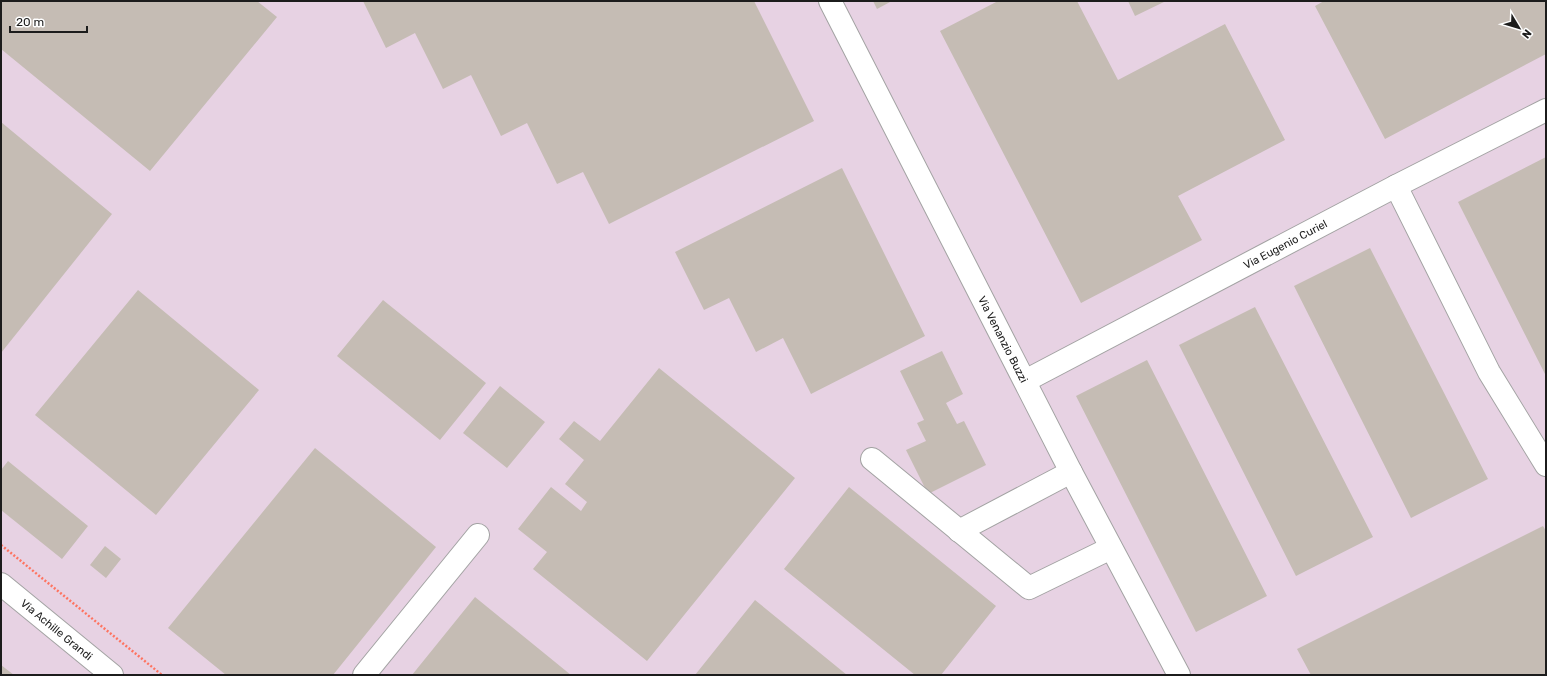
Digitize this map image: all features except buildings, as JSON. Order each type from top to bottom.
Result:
[{"type":"street","name":"Via Venanzio Buzzi","points":[[830,1],[1071,472],[1179,675]]},
{"type":"street","name":"Via Eugenio Curiel","points":[[1025,381],[1396,186],[1546,110]]},
{"type":"street","points":[[1396,186],[1489,372],[1546,465]]},
{"type":"street","points":[[872,459],[1029,588],[1111,548]]},
{"type":"street","points":[[959,531],[1071,472]]},
{"type":"street","points":[[364,675],[478,535]]},
{"type":"street","name":"Via Achille Grandi","points":[[1,584],[112,675]]},
{"type":"path","points":[[1,546],[162,675]]},
{"type":"shaded area","points":[[1,1],[1546,1],[1546,675],[1,675]]}]
